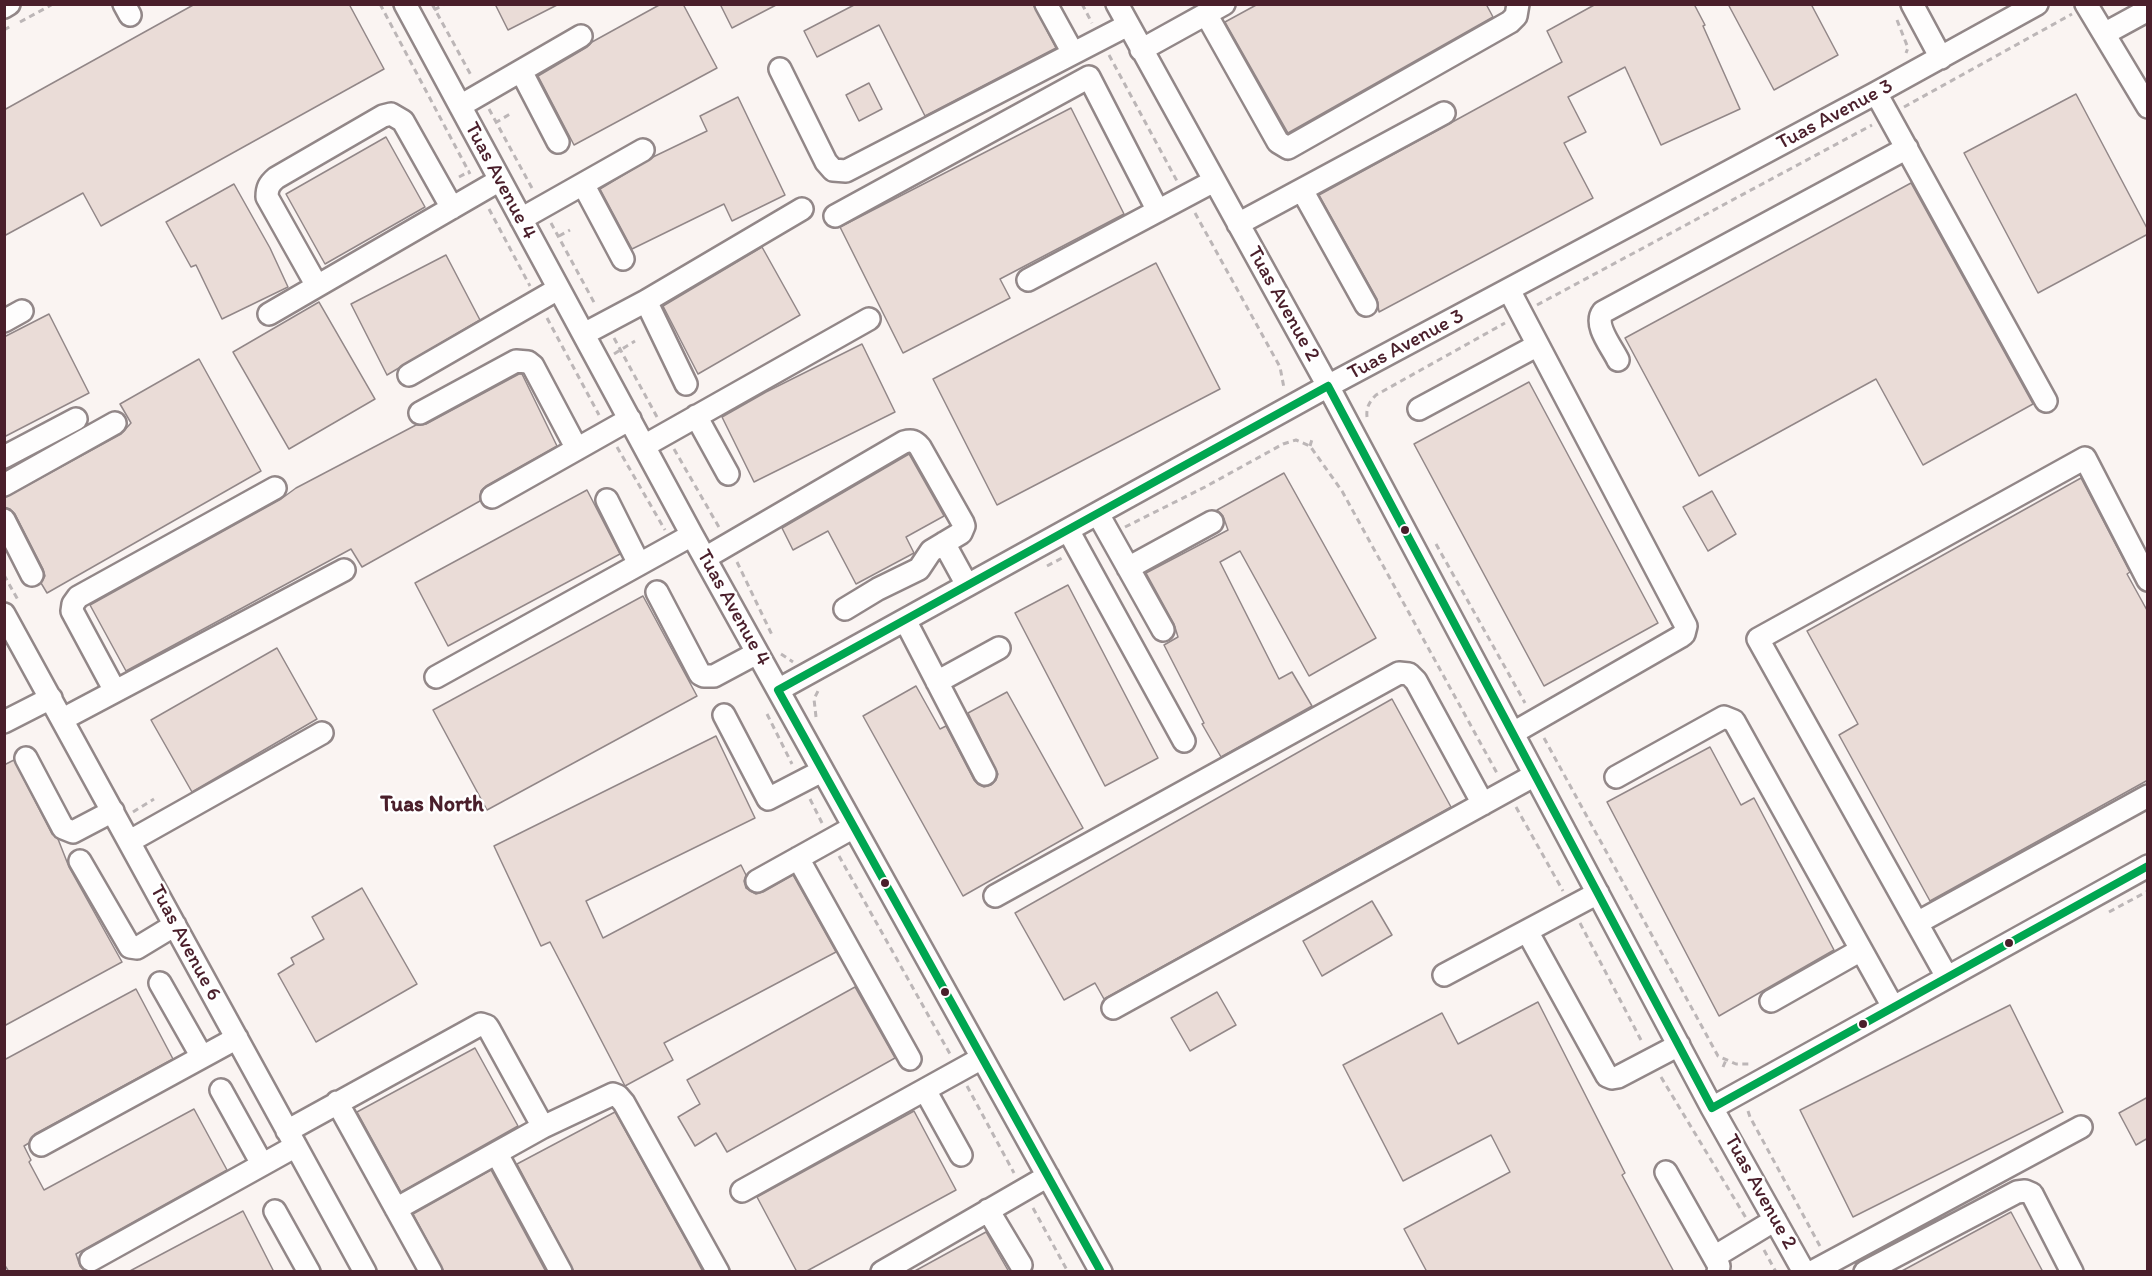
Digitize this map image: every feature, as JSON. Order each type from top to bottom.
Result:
[{"type":"street","points":[[4,7],[9,4]]},
{"type":"street","name":"Tuas Avenue 4","points":[[405,4],[630,419],[644,446],[683,540],[705,558],[1101,1272]]},
{"type":"street","points":[[1046,4],[1073,53]]},
{"type":"street","name":"Tuas Avenue 2","points":[[1117,4],[1328,386],[1712,1108],[1804,1272]]},
{"type":"street","points":[[1141,50],[1215,9],[1278,142],[1288,148],[1510,22],[1516,16],[1518,4]]},
{"type":"street","name":"Tuas Avenue 3","points":[[778,690],[1328,386],[1941,58],[2037,4]]},
{"type":"street","points":[[2087,5],[2148,107]]},
{"type":"street","points":[[1903,10],[1941,58]]},
{"type":"street","points":[[2104,34],[2148,10]]},
{"type":"street","points":[[780,69],[826,162],[833,170],[846,171],[1128,25]]},
{"type":"street","points":[[460,106],[581,36]]},
{"type":"street","points":[[521,71],[558,142]]},
{"type":"street","points":[[835,216],[1089,77],[1158,211]]},
{"type":"street","points":[[1876,93],[2046,401]]},
{"type":"street","points":[[1238,224],[1444,113]]},
{"type":"street","points":[[317,286],[267,197],[267,189],[276,178],[383,116],[391,114],[403,120],[452,208]]},
{"type":"street","points":[[1618,360],[1600,325],[1600,315],[1603,312],[1907,148]]},
{"type":"street","points":[[521,219],[643,150]]},
{"type":"street","points":[[269,314],[500,180]]},
{"type":"street","points":[[1028,280],[1214,181]]},
{"type":"street","points":[[583,184],[622,259]]},
{"type":"street","points":[[1302,190],[1366,305]]},
{"type":"street","points":[[584,334],[646,301],[802,209]]},
{"type":"street","points":[[409,375],[558,289]]},
{"type":"street","points":[[1509,290],[1686,626],[1684,634],[1680,637],[1513,733]]},
{"type":"street","points":[[646,301],[686,384]]},
{"type":"street","points":[[644,446],[869,319]]},
{"type":"street","points":[[1419,409],[1538,345]]},
{"type":"street","points":[[420,413],[516,361],[528,362],[533,366],[577,449]]},
{"type":"street","points":[[696,417],[728,474]]},
{"type":"street","points":[[4,457],[76,419]]},
{"type":"street","points":[[492,497],[630,419]]},
{"type":"street","points":[[4,485],[115,423]]},
{"type":"street","points":[[705,558],[911,441],[920,447],[964,526],[961,533],[929,552],[919,569],[878,589],[845,609]]},
{"type":"street","points":[[1947,977],[1758,639],[2085,458],[2148,580]]},
{"type":"street","points":[[115,691],[72,611],[74,601],[274,488]]},
{"type":"street","points":[[607,500],[639,564]]},
{"type":"street","points":[[1098,514],[1163,630]]},
{"type":"street","points":[[4,520],[32,575]]},
{"type":"street","points":[[1128,568],[1212,522]]},
{"type":"street","points":[[1068,530],[1184,741]]},
{"type":"street","points":[[436,676],[683,540]]},
{"type":"street","points":[[944,543],[967,585]]},
{"type":"street","points":[[63,719],[344,570]]},
{"type":"street","points":[[657,592],[700,674],[714,676],[757,653]]},
{"type":"street","name":"Tuas Avenue 6","points":[[7,606],[51,698],[176,925],[360,1270]]},
{"type":"street","points":[[905,620],[985,774]]},
{"type":"street","points":[[937,682],[999,648]]},
{"type":"street","points":[[995,896],[1400,674],[1410,674],[1416,681],[1483,804]]},
{"type":"street","points":[[6,720],[51,698]]},
{"type":"street","points":[[724,716],[768,799],[822,771]]},
{"type":"street","points":[[1616,777],[1724,717],[1734,721],[1893,1007]]},
{"type":"street","points":[[130,841],[322,733]]},
{"type":"street","points":[[26,758],[66,831],[73,832],[116,816]]},
{"type":"street","points":[[1113,1008],[1535,775]]},
{"type":"street","points":[[1917,923],[2148,796]]},
{"type":"street","points":[[757,881],[854,827]]},
{"type":"street","points":[[798,858],[910,1059]]},
{"type":"street","points":[[80,861],[130,947],[137,948],[176,925]]},
{"type":"street","points":[[1712,1108],[2148,866]]},
{"type":"street","points":[[1444,975],[1598,893]]},
{"type":"street","points":[[1527,931],[1604,1072],[1612,1078],[1618,1077],[1679,1045]]},
{"type":"street","points":[[1771,1001],[1861,950]]},
{"type":"street","points":[[160,983],[202,1057]]},
{"type":"street","points":[[91,1260],[262,1164],[337,1102],[481,1024],[489,1029],[543,1127]]},
{"type":"street","points":[[41,1145],[237,1038]]},
{"type":"street","points":[[742,1191],[982,1058]]},
{"type":"street","points":[[221,1090],[262,1164]]},
{"type":"street","points":[[925,1090],[962,1155]]},
{"type":"street","points":[[396,1209],[543,1127],[608,1096],[618,1096],[624,1102],[717,1272]]},
{"type":"street","points":[[337,1102],[431,1272]]},
{"type":"street","points":[[1820,1267],[2081,1127]]},
{"type":"street","points":[[496,1154],[561,1272]]},
{"type":"street","points":[[1666,1172],[1716,1264],[1775,1220]]},
{"type":"street","points":[[882,1272],[1048,1176]]},
{"type":"street","points":[[1865,1272],[2017,1192],[2025,1191],[2032,1194],[2072,1272]]},
{"type":"street","points":[[988,1210],[1021,1265]]},
{"type":"street","points":[[275,1211],[309,1272]]},
{"type":"path","points":[[4,30],[53,4]]},
{"type":"path","points":[[380,4],[608,432],[683,540]]},
{"type":"path","points":[[1082,4],[1280,367],[1284,392]]},
{"type":"path","points":[[1369,423],[1367,407],[1376,395],[1521,314],[1889,116],[2087,5]]},
{"type":"path","points":[[1903,10],[1908,48],[1905,57]]},
{"type":"path","points":[[599,362],[635,341]]},
{"type":"path","points":[[1361,407],[1367,407]]},
{"type":"path","points":[[1310,446],[1313,436]]},
{"type":"path","points":[[1108,535],[1205,487],[1283,444],[1296,440],[1310,446],[1342,491],[1572,907],[1652,1060],[1776,1272]]},
{"type":"path","points":[[1432,538],[1535,720],[1718,1056],[1736,1064],[1748,1064],[1758,1059]]},
{"type":"path","points":[[1037,570],[1078,550]]},
{"type":"path","points":[[7,606],[15,595]]},
{"type":"path","points":[[818,690],[814,699],[818,726]]},
{"type":"path","points":[[766,712],[830,840],[1068,1272]]},
{"type":"path","points":[[116,816],[154,799]]},
{"type":"path","points":[[1723,1067],[1726,1060]]},
{"type":"path","points":[[1751,1106],[1748,1109],[1750,1118],[1820,1267]]},
{"type":"building","points":[[195,4],[349,4],[384,69],[101,226],[83,193],[4,236],[4,110]]},
{"type":"building","points":[[495,4],[559,4],[508,30]]},
{"type":"building","points":[[661,4],[683,4],[717,68],[574,145],[538,76],[592,42]]},
{"type":"building","points":[[720,4],[778,4],[732,28]]},
{"type":"building","points":[[856,4],[1033,4],[1056,48],[925,116],[879,25],[817,57],[804,31]]},
{"type":"building","points":[[1258,4],[1486,4],[1493,17],[1288,133],[1225,22]]},
{"type":"building","points":[[1596,4],[1694,4],[1740,109],[1661,145],[1625,67],[1568,97],[1586,132],[1564,143],[1593,198],[1379,312],[1377,299],[1319,195],[1562,62],[1547,31]]},
{"type":"building","points":[[1728,4],[1811,4],[1838,55],[1774,90]]},
{"type":"building","points":[[869,83],[882,109],[859,121],[846,95]]},
{"type":"building","points":[[2076,94],[2148,230],[2148,234],[2038,293],[1964,153]]},
{"type":"building","points":[[738,97],[785,195],[732,221],[724,204],[632,249],[600,189],[653,157],[707,131],[700,116]]},
{"type":"building","points":[[1071,108],[1124,214],[1000,279],[1010,298],[903,353],[840,227]]},
{"type":"building","points":[[386,137],[425,207],[325,264],[286,194]]},
{"type":"building","points":[[1911,183],[2033,404],[1923,465],[1876,379],[1699,476],[1625,338]]},
{"type":"building","points":[[234,184],[270,248],[288,287],[222,319],[196,265],[191,267],[166,222]]},
{"type":"building","points":[[762,247],[800,315],[698,374],[663,306]]},
{"type":"building","points":[[446,255],[480,320],[387,375],[351,304]]},
{"type":"building","points":[[1156,263],[1220,389],[997,505],[933,379]]},
{"type":"building","points":[[319,302],[375,399],[289,449],[233,352]]},
{"type":"building","points":[[49,314],[89,393],[4,437],[4,337]]},
{"type":"building","points":[[862,344],[895,412],[754,482],[722,417],[766,392]]},
{"type":"building","points":[[199,359],[261,471],[47,593],[41,583],[45,576],[43,569],[15,514],[4,507],[4,498],[121,434],[131,423],[120,404]]},
{"type":"building","points":[[522,374],[557,446],[486,486],[481,491],[480,501],[362,567],[351,549],[126,671],[90,605],[281,499],[296,488],[416,425],[426,424]]},
{"type":"building","points":[[1529,382],[1658,623],[1544,686],[1414,444]]},
{"type":"building","points":[[909,454],[944,516],[906,537],[914,553],[856,584],[828,531],[793,550],[782,528]]},
{"type":"building","points":[[1284,473],[1376,638],[1309,676],[1240,551],[1220,562],[1279,679],[1292,672],[1312,706],[1221,757],[1202,724],[1204,723],[1164,645],[1178,637],[1174,624],[1146,573],[1228,530],[1223,516],[1217,510]]},
{"type":"building","points":[[2081,478],[2148,612],[2148,780],[1930,901],[1839,735],[1858,724],[1807,631]]},
{"type":"building","points":[[587,490],[620,554],[448,646],[415,583]]},
{"type":"building","points":[[1712,491],[1736,534],[1708,551],[1683,507]]},
{"type":"building","points":[[1068,585],[1158,758],[1105,786],[1015,613]]},
{"type":"building","points":[[643,596],[697,696],[487,810],[433,710]]},
{"type":"building","points":[[277,648],[317,719],[192,792],[151,720]]},
{"type":"building","points":[[916,686],[940,729],[946,726],[974,780],[984,787],[991,785],[998,774],[968,713],[1007,692],[1083,828],[963,896],[863,716]]},
{"type":"building","points":[[1392,699],[1451,807],[1104,999],[1095,983],[1064,1000],[1015,913]]},
{"type":"building","points":[[716,736],[755,818],[586,901],[603,938],[741,865],[746,875],[744,881],[746,888],[756,894],[793,875],[836,952],[664,1043],[673,1060],[625,1086],[550,942],[541,946],[494,846]]},
{"type":"building","points":[[1710,747],[1741,805],[1754,798],[1834,950],[1719,1016],[1607,802]]},
{"type":"building","points":[[14,760],[52,834],[58,839],[69,867],[122,962],[4,1026],[4,765]]},
{"type":"building","points":[[362,888],[417,984],[316,1042],[278,974],[294,964],[291,958],[324,939],[312,917]]},
{"type":"building","points":[[1372,901],[1392,935],[1322,976],[1303,941]]},
{"type":"building","points":[[855,987],[895,1058],[727,1152],[716,1133],[695,1146],[678,1117],[700,1104],[687,1080]]},
{"type":"building","points":[[136,989],[173,1059],[35,1134],[24,1146],[31,1160],[29,1162],[44,1190],[194,1109],[227,1170],[76,1254],[80,1266],[86,1272],[9,1272],[4,1264],[4,1060]]},
{"type":"building","points":[[1217,992],[1236,1025],[1190,1051],[1171,1018]]},
{"type":"building","points":[[1538,1002],[1625,1173],[1622,1175],[1674,1272],[1427,1272],[1404,1229],[1510,1172],[1491,1135],[1403,1181],[1343,1065],[1442,1013],[1458,1044]]},
{"type":"building","points":[[2010,1005],[2063,1112],[1853,1217],[1800,1110]]},
{"type":"building","points":[[475,1048],[518,1126],[401,1192],[357,1112]]},
{"type":"building","points":[[2148,1097],[2148,1138],[2136,1145],[2119,1113]]},
{"type":"building","points":[[914,1111],[956,1190],[805,1272],[797,1272],[757,1197]]},
{"type":"building","points":[[615,1112],[703,1272],[574,1272],[517,1164]]},
{"type":"building","points":[[491,1170],[546,1272],[444,1272],[413,1214]]},
{"type":"building","points":[[243,1211],[274,1272],[128,1272]]},
{"type":"building","points":[[2011,1212],[2043,1272],[1900,1272]]},
{"type":"building","points":[[986,1232],[1009,1272],[913,1272]]},
{"type":"transit line","points":[[1328,386],[1712,1108]]},
{"type":"transit line","points":[[778,690],[1328,386]]},
{"type":"transit line","points":[[778,690],[1101,1272]]},
{"type":"transit line","points":[[1712,1108],[2148,866]]},
{"type":"district","name":"Tuas North","points":[[432,805]]}]
